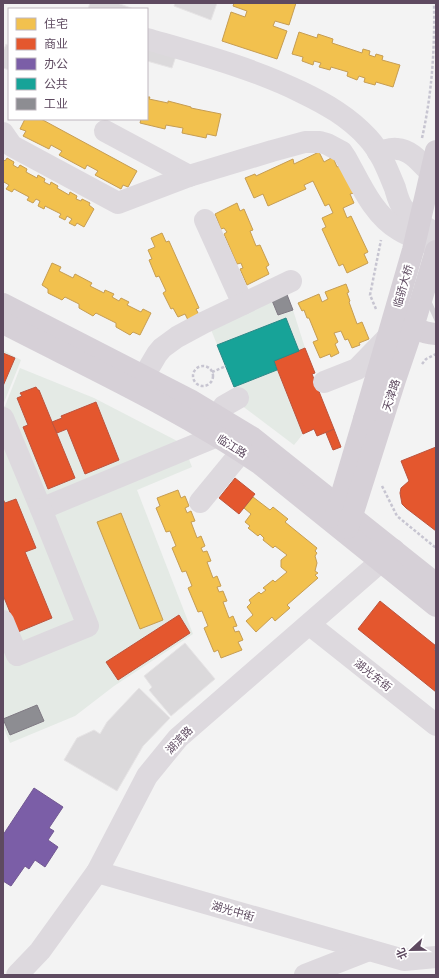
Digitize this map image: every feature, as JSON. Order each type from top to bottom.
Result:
[{"type":"main road","name":"临骄大桥","points":[[342,519],[364,419],[403,316],[426,198],[429,145]]},
{"type":"main road","name":"天津路","points":[[342,519],[395,380],[403,316],[434,257]]},
{"type":"main road","points":[[434,257],[431,287],[436,298]]},
{"type":"main road","points":[[403,316],[421,332],[436,334]]},
{"type":"main road","name":"临江路","points":[[3,319],[144,376],[214,427],[242,451],[342,519],[388,556],[436,606]]},
{"type":"main road","name":"临江路","points":[[3,319],[174,412],[214,427],[253,438],[270,450],[342,519]]},
{"type":"main road","points":[[395,380],[405,364],[416,352],[436,342]]},
{"type":"main road","name":"临江路","points":[[388,556],[436,584]]},
{"type":"street","points":[[148,38],[228,62],[276,80],[318,100],[338,112],[355,124],[369,139],[378,152],[388,170],[402,207],[415,221],[436,234]]},
{"type":"street","points":[[105,130],[188,176]]},
{"type":"street","points":[[3,133],[12,146],[118,203],[188,176],[272,151],[305,142],[320,142],[327,144],[342,152],[374,206],[389,224],[411,236],[434,257]]},
{"type":"street","points":[[378,152],[397,149],[414,154],[426,170],[436,178]]},
{"type":"street","points":[[205,220],[243,304]]},
{"type":"street","points":[[144,376],[157,354],[166,345],[188,331],[223,317],[243,304],[290,281]]},
{"type":"street","points":[[324,382],[357,369],[403,316]]},
{"type":"street","points":[[41,509],[214,427],[226,405],[238,398]]},
{"type":"street","points":[[3,418],[88,626],[17,655],[3,621]]},
{"type":"street","points":[[200,502],[242,451]]},
{"type":"street","name":"湖滨路","points":[[17,975],[40,951],[97,872],[147,776],[178,738],[388,556]]},
{"type":"street","name":"湖光东街","points":[[310,625],[436,725]]},
{"type":"street","name":"湖光中街","points":[[97,872],[369,950],[406,968]]},
{"type":"street","points":[[305,975],[369,950]]},
{"type":"street","points":[[406,968],[436,957]]},
{"type":"path","points":[[429,145],[434,3]]},
{"type":"path","points":[[370,296],[381,243]]},
{"type":"path","points":[[421,365],[426,359],[436,354]]},
{"type":"path","points":[[204,366],[212,372],[212,381],[207,386],[204,387],[198,385],[193,380],[193,373],[197,368],[204,366]]},
{"type":"path","points":[[212,372],[226,366]]},
{"type":"path","points":[[380,482],[397,516],[436,548]]},
{"type":"shaded area","points":[[271,298],[293,310],[315,373],[312,375],[341,447],[333,450],[326,433],[317,436],[314,429],[303,434],[294,445],[241,405],[210,327]]},
{"type":"shaded area","points":[[3,350],[21,360],[3,405]]},
{"type":"shaded area","points":[[20,368],[94,398],[183,444],[192,467],[137,490],[193,634],[114,686],[75,716],[10,743],[3,726],[3,407],[5,406]]},
{"type":"building: 住宅","points":[[234,3],[296,3],[289,25],[275,21],[273,26],[287,31],[277,59],[222,41],[231,12],[245,17],[247,11],[233,6]]},
{"type":"building: 住宅","points":[[299,32],[317,38],[318,34],[333,39],[332,43],[362,53],[363,49],[370,51],[369,55],[375,57],[376,54],[383,56],[382,60],[400,65],[393,87],[376,82],[375,85],[364,82],[365,78],[359,76],[357,80],[347,76],[348,72],[331,67],[330,70],[319,67],[321,63],[314,61],[313,65],[302,61],[303,57],[292,54]]},
{"type":"building: 住宅","points":[[148,97],[150,97],[149,99],[168,103],[168,101],[191,108],[221,114],[216,136],[207,134],[206,138],[182,133],[183,128],[166,125],[165,129],[140,123],[141,120],[148,120]]},
{"type":"building: 住宅","points":[[24,120],[43,120],[137,171],[128,187],[123,185],[121,189],[95,175],[98,171],[87,165],[85,169],[59,155],[62,151],[51,145],[49,149],[23,136],[26,131],[20,129]]},
{"type":"building: 住宅","points":[[319,152],[324,162],[333,157],[337,167],[342,165],[354,193],[350,194],[354,203],[343,208],[347,218],[351,216],[368,252],[364,254],[368,263],[347,273],[343,264],[339,266],[322,229],[326,227],[322,218],[333,213],[329,204],[325,206],[313,181],[304,185],[306,189],[268,206],[263,194],[254,198],[245,178],[255,174],[256,176],[293,159],[294,164]]},
{"type":"building: 住宅","points":[[7,158],[14,162],[13,165],[18,168],[20,165],[27,169],[26,172],[37,178],[38,175],[45,179],[44,182],[50,185],[51,182],[58,186],[57,188],[69,195],[70,192],[77,196],[76,199],[81,201],[82,199],[90,203],[89,205],[94,209],[84,227],[77,223],[75,226],[69,223],[72,219],[67,216],[65,220],[59,217],[61,214],[45,206],[44,209],[38,206],[40,201],[36,199],[33,203],[27,200],[29,197],[14,189],[12,192],[6,189],[9,185],[4,182],[3,184],[3,159],[5,161]]},
{"type":"building: 住宅","points":[[237,203],[240,211],[244,209],[253,230],[250,231],[256,246],[260,245],[269,265],[266,267],[269,274],[247,285],[240,269],[243,268],[241,263],[237,264],[224,234],[227,232],[224,228],[221,229],[215,214]]},
{"type":"building: 住宅","points":[[162,233],[166,242],[169,241],[199,308],[196,309],[200,317],[189,322],[185,314],[178,317],[173,308],[171,309],[163,293],[166,291],[159,276],[156,277],[149,260],[152,259],[148,250],[155,247],[151,238]]},
{"type":"building: 住宅","points":[[52,263],[61,267],[59,271],[73,278],[75,274],[92,283],[90,286],[104,293],[105,290],[114,294],[112,297],[119,301],[121,298],[129,302],[127,305],[141,312],[143,309],[151,313],[140,335],[133,332],[130,335],[116,327],[116,323],[96,313],[93,316],[79,308],[79,304],[65,297],[62,300],[48,293],[48,289],[42,285]]},
{"type":"building: 住宅","points":[[346,284],[349,292],[347,293],[349,302],[357,324],[362,322],[369,339],[352,348],[348,339],[345,340],[341,331],[334,333],[338,342],[335,344],[339,353],[331,357],[330,354],[320,358],[313,342],[318,340],[309,318],[307,318],[304,310],[302,311],[298,303],[319,294],[322,302],[328,299],[325,292]]},
{"type":"building: 住宅","points":[[178,490],[181,498],[185,496],[189,506],[185,508],[187,513],[191,511],[195,521],[191,522],[197,538],[201,536],[205,546],[201,548],[203,552],[207,551],[211,561],[207,562],[213,578],[217,576],[221,586],[217,587],[219,592],[223,591],[227,601],[223,602],[229,618],[233,616],[237,626],[233,627],[235,632],[239,631],[243,640],[238,642],[242,650],[221,658],[218,650],[214,652],[204,628],[208,626],[202,611],[198,612],[188,588],[192,586],[186,571],[182,572],[172,548],[176,546],[170,531],[166,532],[156,508],[160,506],[157,498]]},
{"type":"building: 住宅","points":[[253,497],[270,510],[273,507],[288,519],[285,522],[317,548],[315,551],[317,553],[315,556],[317,563],[315,571],[318,573],[315,575],[318,578],[287,605],[290,608],[275,621],[272,617],[256,632],[246,621],[253,615],[247,607],[251,603],[249,600],[259,592],[261,594],[266,590],[263,588],[273,580],[275,582],[287,572],[281,567],[281,560],[287,555],[275,546],[273,548],[263,540],[264,538],[260,534],[258,536],[248,528],[250,526],[245,522],[251,514],[244,508]]},
{"type":"building: 住宅","points":[[121,513],[163,620],[140,629],[97,522]]},
{"type":"building: 商业","points":[[305,348],[315,373],[312,374],[334,429],[317,436],[314,429],[303,434],[274,361]]},
{"type":"building: 商业","points":[[3,353],[15,358],[3,386]]},
{"type":"building: 商业","points":[[36,387],[39,390],[75,478],[48,489],[23,427],[28,425],[17,398],[22,396],[20,393]]},
{"type":"building: 商业","points":[[96,402],[119,460],[85,474],[67,429],[57,433],[52,422],[62,418],[61,416]]},
{"type":"building: 商业","points":[[334,429],[341,447],[333,450],[326,433]]},
{"type":"building: 商业","points":[[436,447],[436,531],[402,504],[400,493],[401,488],[409,481],[401,461]]},
{"type":"building: 商业","points":[[235,478],[255,494],[239,514],[219,498]]},
{"type":"building: 商业","points":[[3,499],[5,503],[16,499],[36,548],[25,552],[52,618],[18,632],[3,595]]},
{"type":"building: 商业","points":[[380,601],[436,646],[434,650],[436,651],[436,692],[358,629]]},
{"type":"building: 商业","points":[[179,615],[190,633],[118,680],[106,662]]},
{"type":"building: 办公","points":[[34,788],[63,807],[49,828],[54,831],[48,840],[58,847],[45,867],[35,860],[29,869],[25,866],[11,886],[3,881],[3,835]]},
{"type":"building: 公共","points":[[286,318],[299,351],[274,361],[277,370],[234,387],[217,345]]},
{"type":"building: 工业","points":[[286,292],[293,310],[278,315],[271,298]]},
{"type":"building: 工业","points":[[37,705],[44,721],[10,735],[3,719]]},
{"type":"building: 其他","points":[[90,3],[117,3],[131,8],[88,8]]},
{"type":"building: 其他","points":[[175,3],[217,3],[211,20],[174,6]]},
{"type":"building: 其他","points":[[6,44],[8,45],[8,70],[3,68],[3,52]]},
{"type":"building: 其他","points":[[148,47],[176,56],[172,68],[148,61]]},
{"type":"building: 其他","points":[[185,643],[215,679],[171,716],[149,690],[152,687],[144,676]]},
{"type":"building: 其他","points":[[139,688],[170,718],[143,746],[117,791],[64,760],[77,738],[94,730],[100,734],[107,722]]},
{"type":"tunnel","points":[[401,327],[436,311]]}]
